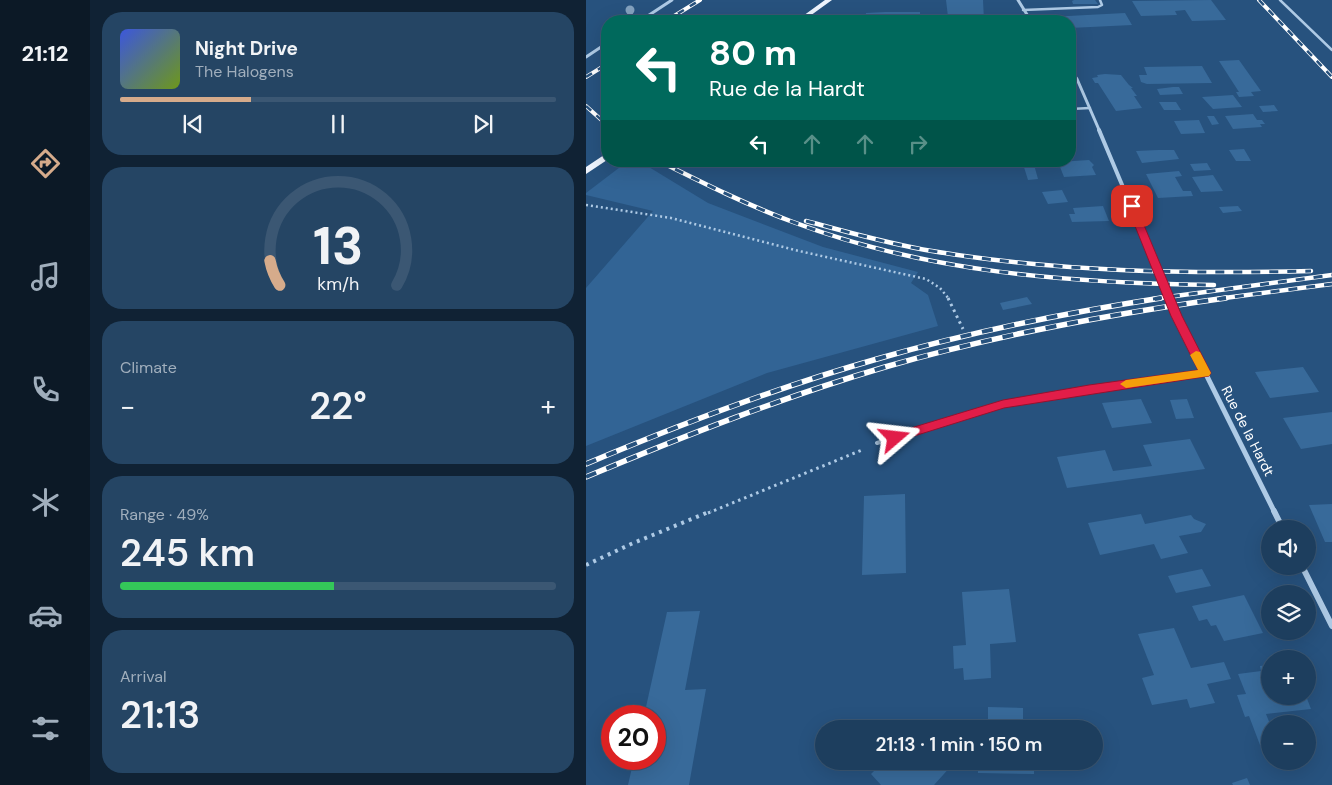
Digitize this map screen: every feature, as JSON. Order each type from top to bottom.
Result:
[{"type":"main road","points":[[808,15],[829,0]]},
{"type":"main road","points":[[586,171],[601,160]]},
{"type":"street","points":[[649,15],[672,0]]},
{"type":"street","points":[[1018,0],[1027,15]]},
{"type":"street","points":[[586,57],[601,47]]},
{"type":"street","name":"Rue de la Hardt","points":[[1076,78],[1177,316],[1278,520]]},
{"type":"street","points":[[1306,575],[1332,626]]},
{"type":"lane","points":[[1023,10],[1098,7],[1102,6],[1100,0]]},
{"type":"lane","points":[[1280,0],[1332,50]]},
{"type":"lane","points":[[1076,109],[1090,108]]},
{"type":"lane","points":[[877,443],[1003,404],[1089,389],[1205,373]]},
{"type":"path","points":[[586,205],[671,218],[799,251],[926,279],[942,287],[948,294],[963,328]]},
{"type":"path","points":[[586,566],[631,544],[877,443]]},
{"type":"shaded area","points":[[620,167],[649,167],[708,203],[823,247],[918,272],[911,283],[928,295],[938,326],[767,373],[586,446],[586,288],[653,211],[586,195],[586,193]]},
{"type":"building","points":[[946,0],[983,0],[984,15],[948,15]]},
{"type":"building","points":[[1095,0],[1098,4],[1073,4],[1072,1]]},
{"type":"building","points":[[1211,0],[1226,20],[1192,21],[1185,10],[1175,11],[1177,15],[1141,16],[1132,1]]},
{"type":"building","points":[[920,12],[920,15],[866,15],[866,13]]},
{"type":"building","points":[[1125,13],[1132,25],[1076,28],[1076,16]]},
{"type":"building","points":[[1239,60],[1261,91],[1251,92],[1254,96],[1239,97],[1236,92],[1239,92],[1219,61]]},
{"type":"building","points":[[1202,66],[1212,83],[1147,84],[1141,82],[1139,75],[1147,75],[1144,67]]},
{"type":"building","points":[[1105,74],[1121,75],[1133,88],[1131,88],[1137,96],[1134,96],[1142,108],[1116,111],[1098,83],[1095,83],[1092,78]]},
{"type":"building","points":[[1179,87],[1183,94],[1160,95],[1157,89]]},
{"type":"building","points":[[1233,95],[1242,107],[1213,109],[1202,97]]},
{"type":"building","points":[[1159,102],[1176,102],[1181,110],[1164,110]]},
{"type":"building","points":[[1274,105],[1278,111],[1263,112],[1259,106]]},
{"type":"building","points":[[1253,114],[1257,120],[1262,120],[1265,124],[1260,124],[1262,127],[1233,129],[1225,116]]},
{"type":"building","points":[[1207,116],[1214,116],[1219,124],[1212,125]]},
{"type":"building","points":[[1199,120],[1205,133],[1181,134],[1174,121]]},
{"type":"building","points":[[1244,149],[1251,161],[1236,161],[1229,150]]},
{"type":"building","points":[[1174,150],[1179,159],[1142,163],[1136,151]]},
{"type":"building","points":[[1089,160],[1094,165],[1092,167],[1096,175],[1064,177],[1060,167],[1076,167],[1076,161]]},
{"type":"building","points":[[1207,163],[1211,170],[1194,171],[1190,164]]},
{"type":"building","points":[[1024,167],[1035,167],[1038,179],[1028,180]]},
{"type":"building","points":[[1179,171],[1182,176],[1175,177],[1183,191],[1191,191],[1193,196],[1158,198],[1146,174]]},
{"type":"building","points":[[1213,175],[1223,191],[1201,192],[1192,177]]},
{"type":"building","points":[[1062,190],[1068,202],[1048,204],[1042,192]]},
{"type":"building","points":[[1103,206],[1109,221],[1072,222],[1069,214],[1075,214],[1073,208]]},
{"type":"building","points":[[1238,206],[1242,211],[1223,213],[1219,207]]},
{"type":"building","points":[[1027,297],[1032,304],[1003,310],[1000,303]]},
{"type":"building","points":[[1303,367],[1319,392],[1270,398],[1255,372]]},
{"type":"building","points":[[1141,399],[1152,423],[1112,428],[1102,403]]},
{"type":"building","points":[[1187,399],[1194,418],[1176,419],[1170,400]]},
{"type":"building","points":[[1332,412],[1332,444],[1301,449],[1283,418]]},
{"type":"building","points":[[1190,439],[1205,469],[1067,488],[1057,457],[1105,450],[1113,471],[1152,466],[1143,445]]},
{"type":"building","points":[[905,494],[906,573],[862,575],[864,496]]},
{"type":"building","points":[[1332,504],[1332,542],[1325,542],[1309,505]]},
{"type":"building","points":[[1141,514],[1145,524],[1191,515],[1194,519],[1206,524],[1201,532],[1179,536],[1188,553],[1161,559],[1154,544],[1100,555],[1088,523]]},
{"type":"building","points":[[1202,569],[1211,586],[1176,593],[1168,576]]},
{"type":"building","points":[[1009,589],[1016,642],[990,644],[991,678],[964,680],[963,668],[954,669],[953,646],[966,645],[962,592]]},
{"type":"building","points":[[1244,595],[1261,629],[1261,633],[1224,641],[1216,625],[1211,626],[1207,619],[1199,621],[1192,606]]},
{"type":"building","points":[[700,611],[685,690],[706,689],[689,785],[628,785],[631,770],[666,770],[666,705],[646,705],[667,612]]},
{"type":"building","points":[[1174,628],[1191,668],[1224,662],[1231,679],[1207,684],[1215,703],[1190,708],[1187,699],[1152,705],[1142,678],[1154,675],[1138,634]]},
{"type":"building","points":[[1261,671],[1261,705],[1309,705],[1311,709],[1261,715],[1260,745],[1249,716],[1245,717],[1237,695],[1246,694],[1238,674]]},
{"type":"building","points":[[988,707],[1023,708],[1023,720],[988,720]]},
{"type":"building","points":[[875,770],[948,770],[934,785],[881,785],[871,774]]},
{"type":"building","points":[[978,770],[1034,770],[1034,774],[978,773]]},
{"type":"building","points":[[1247,778],[1250,785],[1233,785],[1232,783]]},
{"type":"railway","points":[[676,15],[700,0]]},
{"type":"railway","points":[[1259,0],[1332,77]]},
{"type":"railway","points":[[586,77],[601,68]]},
{"type":"railway","points":[[586,106],[601,120]]},
{"type":"railway","points":[[671,167],[725,193],[793,222],[844,239],[896,253],[948,264],[1054,278],[1214,285]]},
{"type":"railway","points":[[806,221],[916,248],[1027,263],[1168,272],[1311,271]]},
{"type":"railway","points":[[1153,299],[1332,275]]},
{"type":"railway","points":[[1217,299],[1332,284]]},
{"type":"railway","points":[[586,464],[730,407],[877,359],[947,340],[1018,324],[1161,298]]},
{"type":"railway","points":[[586,477],[734,418],[809,391],[885,367],[969,345],[1054,326],[1226,298]]},
{"type":"slow traffic","points":[[1126,384],[1205,373],[1196,355]]},
{"type":"route","points":[[895,438],[1003,404],[1089,389],[1205,373],[1177,316],[1132,206]]}]
